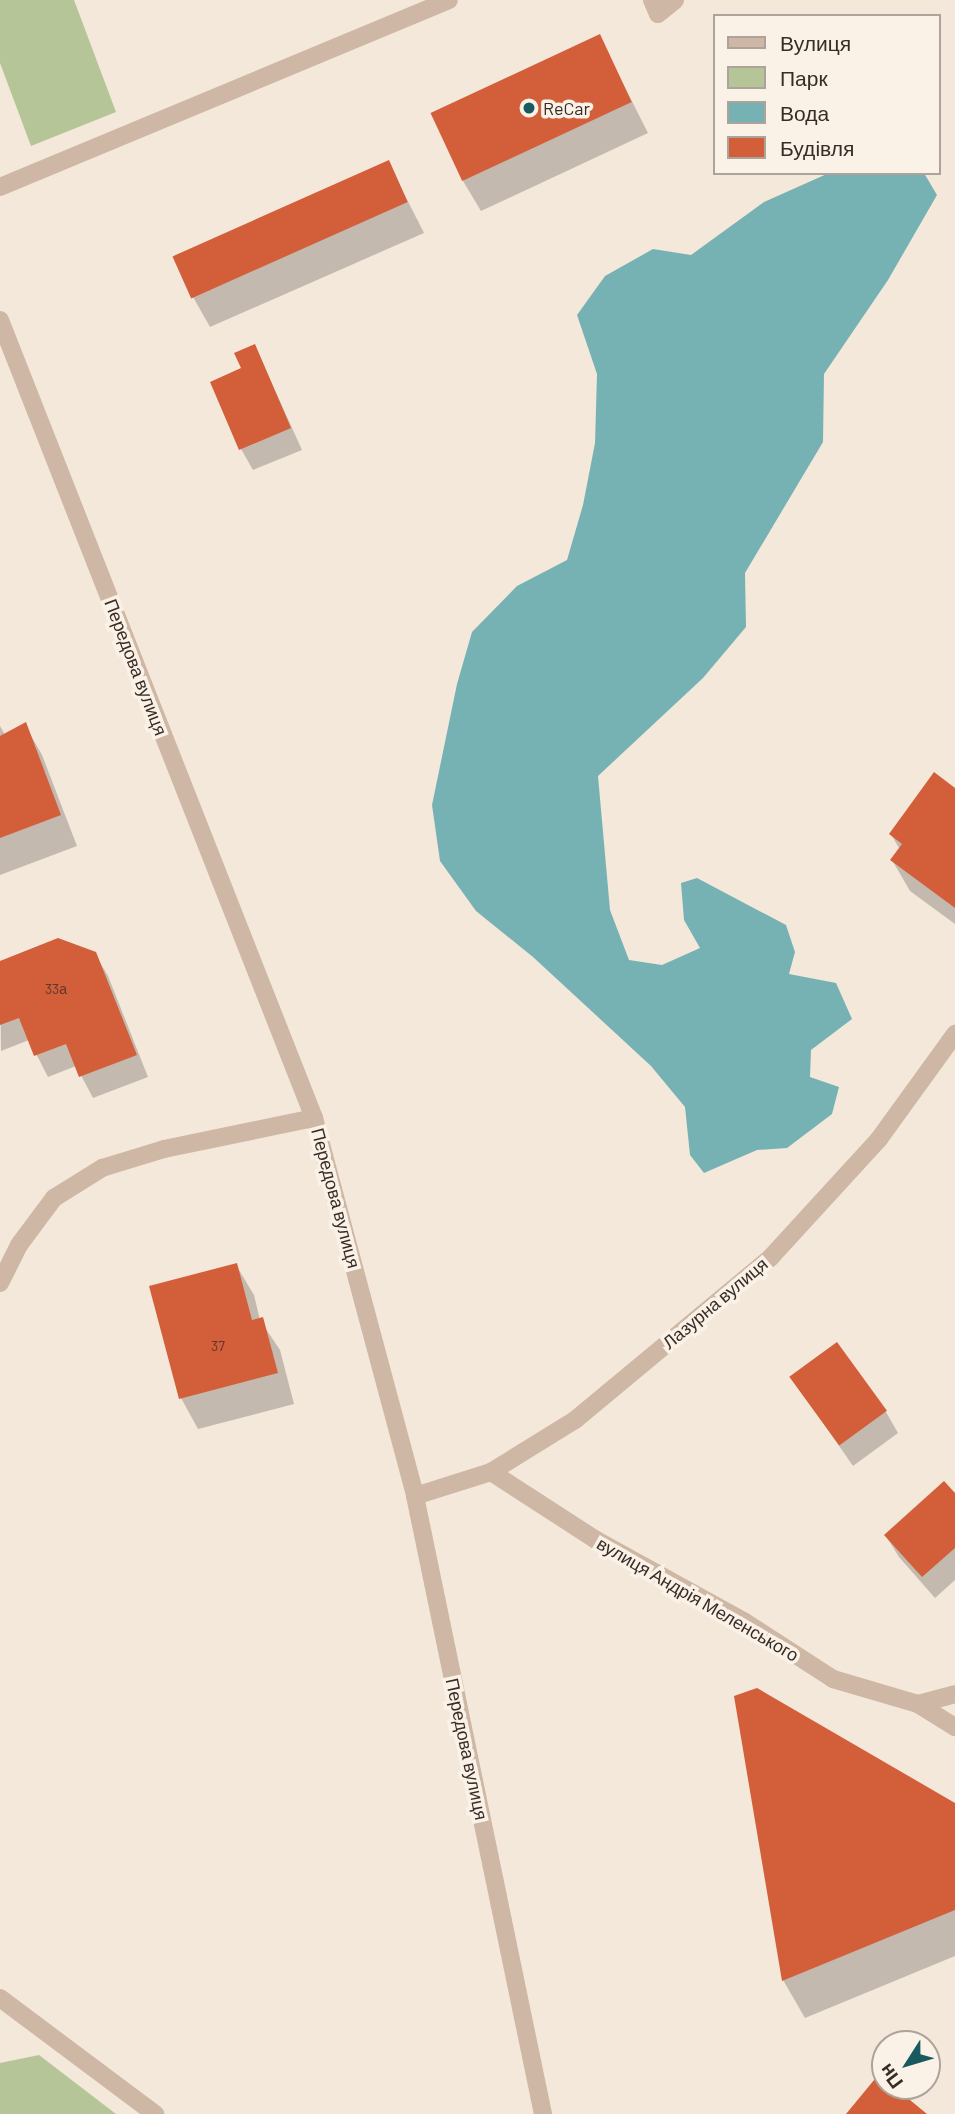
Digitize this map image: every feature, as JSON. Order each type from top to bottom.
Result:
[{"type":"street","points":[[0,187],[449,0]]},
{"type":"street","points":[[652,0],[657,14],[675,0]]},
{"type":"street","name":"Передова вулиця","points":[[0,320],[314,1118],[415,1496],[543,2114]]},
{"type":"street","name":"Лазурна вулиця","points":[[415,1496],[491,1472],[575,1420],[771,1256],[878,1139],[955,1034]]},
{"type":"street","points":[[0,1283],[19,1245],[54,1198],[102,1168],[164,1149],[314,1118]]},
{"type":"street","name":"вулиця Андрія Меленського","points":[[491,1472],[596,1540],[745,1622],[833,1679],[918,1704]]},
{"type":"street","points":[[918,1704],[955,1695]]},
{"type":"street","points":[[918,1704],[955,1727]]},
{"type":"street","points":[[0,1998],[155,2114]]},
{"type":"green space","points":[[0,0],[74,0],[116,112],[31,146],[0,63]]},
{"type":"green space","points":[[39,2055],[116,2114],[0,2114],[0,2063]]},
{"type":"water","points":[[825,175],[925,175],[937,195],[888,280],[824,374],[823,442],[745,573],[746,627],[703,678],[598,776],[610,910],[629,960],[662,965],[700,948],[684,920],[681,883],[697,878],[786,925],[795,952],[789,974],[836,983],[852,1019],[811,1050],[810,1077],[839,1087],[832,1114],[787,1148],[757,1150],[704,1173],[690,1155],[685,1107],[651,1066],[533,957],[476,911],[440,861],[432,805],[457,684],[472,632],[517,586],[567,560],[583,505],[595,443],[597,374],[577,315],[605,276],[653,249],[691,255],[764,202]]},
{"type":"building","points":[[600,34],[632,102],[462,181],[431,113]]},
{"type":"building","points":[[389,160],[408,202],[191,298],[172,256]]},
{"type":"building","points":[[255,344],[291,428],[239,450],[210,382],[241,368],[234,353]]},
{"type":"building","points":[[26,722],[61,815],[0,838],[0,736]]},
{"type":"building","points":[[934,772],[955,788],[955,908],[890,860],[902,844],[889,834]]},
{"type":"building","points":[[58,938],[96,952],[137,1055],[79,1077],[66,1044],[34,1056],[19,1018],[0,1025],[0,961]]},
{"type":"building","points":[[237,1263],[252,1320],[263,1317],[278,1373],[179,1399],[149,1286]]},
{"type":"building","points":[[837,1342],[887,1411],[839,1445],[789,1377]]},
{"type":"building","points":[[944,1481],[955,1493],[955,1548],[922,1577],[884,1535]]},
{"type":"building","points":[[757,1688],[955,1803],[955,1910],[782,1981],[734,1696]]},
{"type":"building","points":[[871,2084],[871,2100],[910,2100],[927,2114],[846,2114]]},
{"type":"place","name":"ReCar","points":[[529,108]]}]
